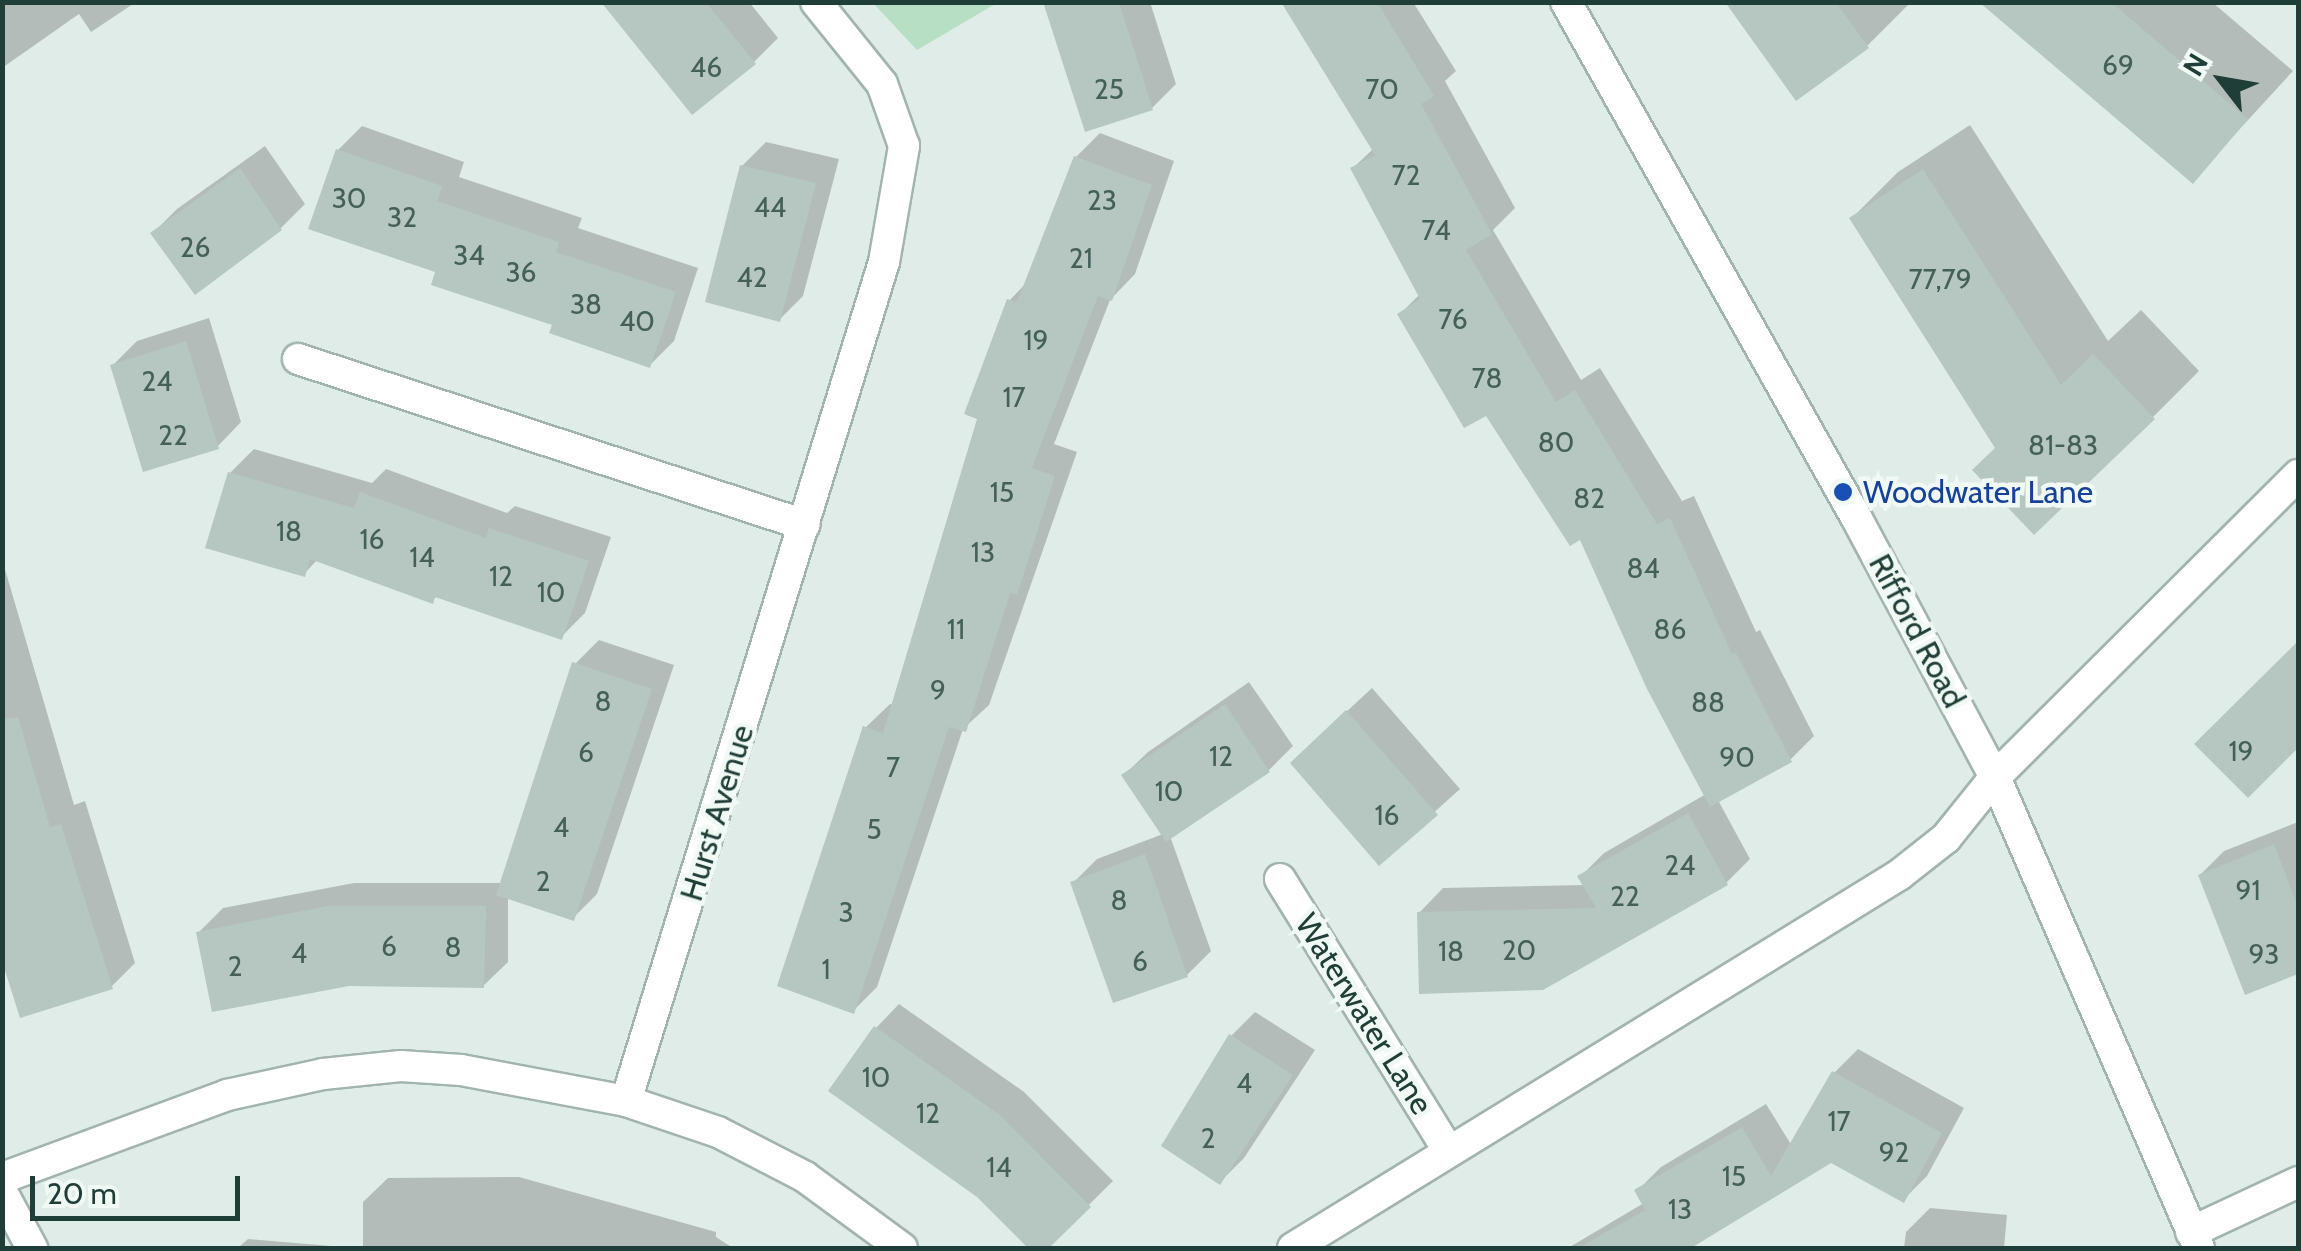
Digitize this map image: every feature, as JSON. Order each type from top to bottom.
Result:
[{"type":"street","name":"Hurst Avenue","points":[[626,1101],[884,262],[904,146],[882,84],[816,2]]},
{"type":"street","name":"Rifford Road","points":[[1566,2],[1856,517],[1995,777],[2195,1240],[2298,1182]]},
{"type":"street","points":[[298,359],[805,525]]},
{"type":"street","points":[[1292,1248],[1898,875],[1946,838],[1995,777],[2298,475]]},
{"type":"street","name":"Waterwater Lane","points":[[1280,879],[1448,1150]]},
{"type":"street","points":[[2,1178],[227,1095],[323,1074],[401,1066],[461,1070],[548,1083],[626,1101],[718,1132],[805,1176],[902,1248]]},
{"type":"street","points":[[2,1192],[32,1248]]},
{"type":"green space","points":[[873,3],[997,3],[917,50]]},
{"type":"building","points":[[601,2],[706,2],[756,64],[692,115]]},
{"type":"building","points":[[1043,2],[1119,2],[1153,110],[1085,132]]},
{"type":"building","points":[[1281,2],[1377,2],[1434,96],[1421,104],[1492,234],[1466,250],[1556,402],[1575,390],[1657,524],[1670,518],[1732,654],[1736,653],[1792,762],[1710,807],[1647,689],[1580,540],[1570,546],[1486,416],[1464,428],[1397,314],[1420,299],[1350,168],[1375,155]]},
{"type":"building","points":[[1725,2],[1836,2],[1869,48],[1796,101]]},
{"type":"building","points":[[1979,2],[2111,2],[2248,119],[2193,184]]},
{"type":"building","points":[[336,149],[442,186],[437,201],[559,242],[556,252],[676,292],[650,368],[549,333],[552,325],[431,285],[435,272],[308,229]]},
{"type":"building","points":[[1074,156],[1152,185],[1112,301],[1098,296],[1032,468],[1055,476],[1017,595],[1010,593],[966,732],[949,727],[854,1014],[777,986],[863,726],[883,733],[977,419],[964,414],[1007,299],[1017,302]]},
{"type":"building","points":[[740,165],[816,183],[780,322],[705,302]]},
{"type":"building","points":[[240,168],[282,230],[195,295],[150,233]]},
{"type":"building","points":[[1923,169],[2061,385],[2093,354],[2155,419],[2034,535],[1972,470],[1995,448],[1849,218]]},
{"type":"building","points":[[186,341],[219,449],[143,472],[110,365]]},
{"type":"building","points":[[228,472],[354,508],[360,492],[486,538],[489,528],[589,561],[562,640],[435,597],[433,604],[310,559],[305,577],[205,548]]},
{"type":"building","points":[[2298,641],[2298,748],[2248,798],[2194,744]]},
{"type":"building","points":[[572,662],[652,689],[574,921],[496,895]]},
{"type":"building","points":[[1225,704],[1270,772],[1166,842],[1121,775]]},
{"type":"building","points":[[1346,710],[1438,815],[1379,866],[1290,763]]},
{"type":"building","points":[[18,717],[50,827],[61,824],[113,989],[20,1018],[2,961],[2,719]]},
{"type":"building","points":[[1688,813],[1728,885],[1543,990],[1419,994],[1417,912],[1596,908],[1577,876]]},
{"type":"building","points":[[2274,844],[2298,907],[2298,974],[2245,995],[2198,875]]},
{"type":"building","points":[[1145,854],[1188,977],[1113,1003],[1070,882]]},
{"type":"building","points":[[328,906],[486,906],[484,988],[349,986],[212,1012],[196,932]]},
{"type":"building","points":[[874,1026],[1000,1115],[1091,1207],[1049,1248],[1028,1248],[977,1197],[828,1091]]},
{"type":"building","points":[[1229,1034],[1293,1075],[1220,1185],[1161,1146]]},
{"type":"building","points":[[1832,1071],[1942,1133],[1904,1203],[1831,1163],[1691,1248],[1578,1248],[1645,1210],[1634,1190],[1742,1127],[1771,1176]]},
{"type":"place","name":"Woodwater Lane","points":[[1843,492]]}]
